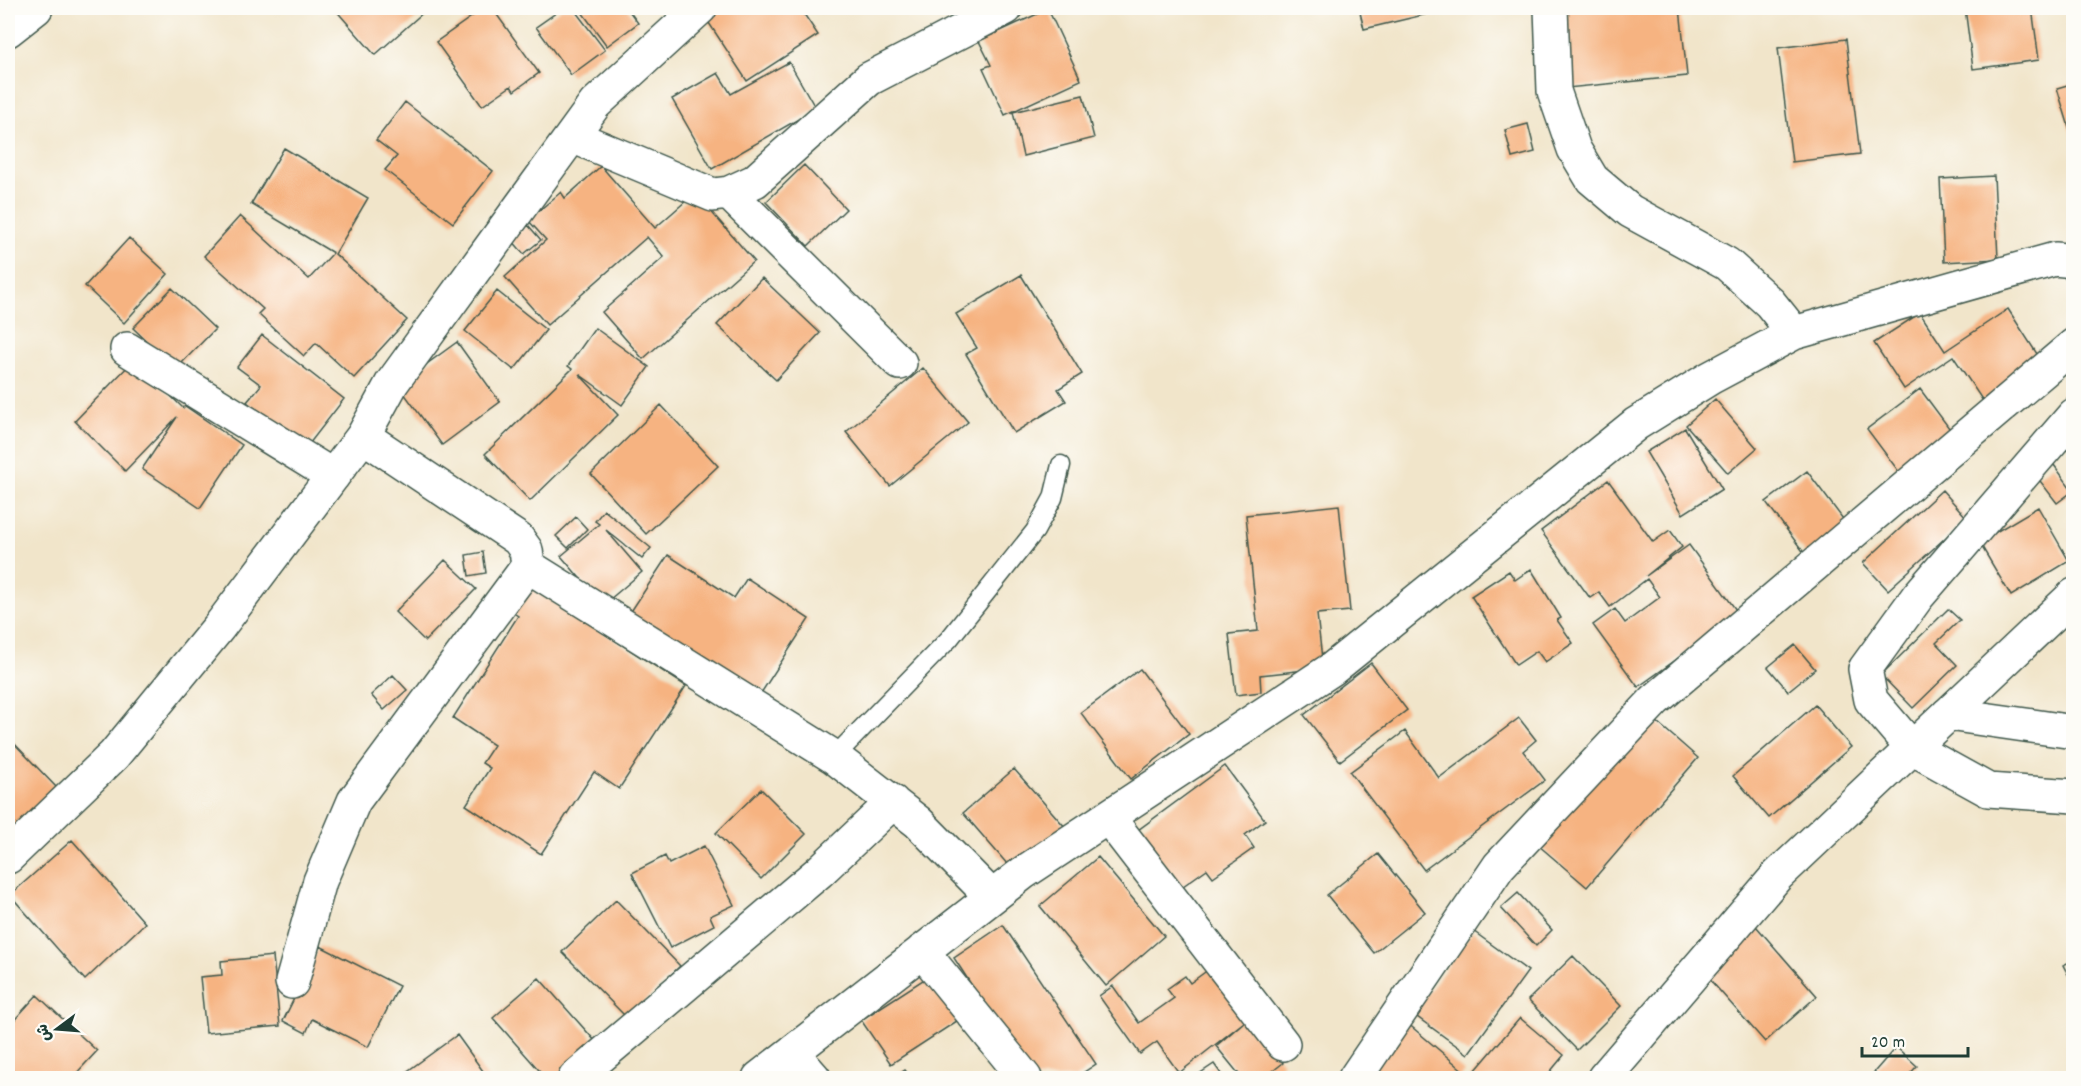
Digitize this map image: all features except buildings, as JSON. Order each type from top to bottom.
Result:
[{"type":"street","points":[[8,30],[36,8]]},
{"type":"street","points":[[8,857],[114,755],[219,627],[363,436],[392,383],[595,104],[700,8]]},
{"type":"street","points":[[572,136],[713,195],[729,193],[755,181],[869,79],[1006,8]]},
{"type":"street","points":[[1551,8],[1554,91],[1574,149],[1592,179],[1630,211],[1727,264],[1770,303],[1794,333]]},
{"type":"street","points":[[729,193],[900,363]]},
{"type":"street","points":[[759,1078],[1023,873],[1332,669],[1636,424],[1710,378],[1794,333],[2055,259],[2073,261]]},
{"type":"street","points":[[1355,1078],[1499,866],[1655,700],[2073,345]]},
{"type":"street","points":[[127,349],[333,476]]},
{"type":"street","points":[[2073,415],[1918,596],[1865,669],[1871,700],[1912,748],[1988,790],[2073,796]]},
{"type":"street","points":[[292,982],[320,881],[354,801],[528,566],[526,550],[518,539],[363,436]]},
{"type":"street","points":[[528,566],[834,756],[918,822],[992,897]]},
{"type":"street","points":[[1605,1078],[1777,876],[2073,595]]},
{"type":"street","points":[[1948,714],[2073,732]]},
{"type":"street","points":[[575,1078],[819,872],[893,802]]},
{"type":"street","points":[[1108,817],[1283,1044]]},
{"type":"street","points":[[922,951],[1025,1078]]},
{"type":"street","points":[[792,1053],[814,1078]]},
{"type":"lane","points":[[834,756],[949,639],[1035,531],[1053,498],[1061,465]]}]
